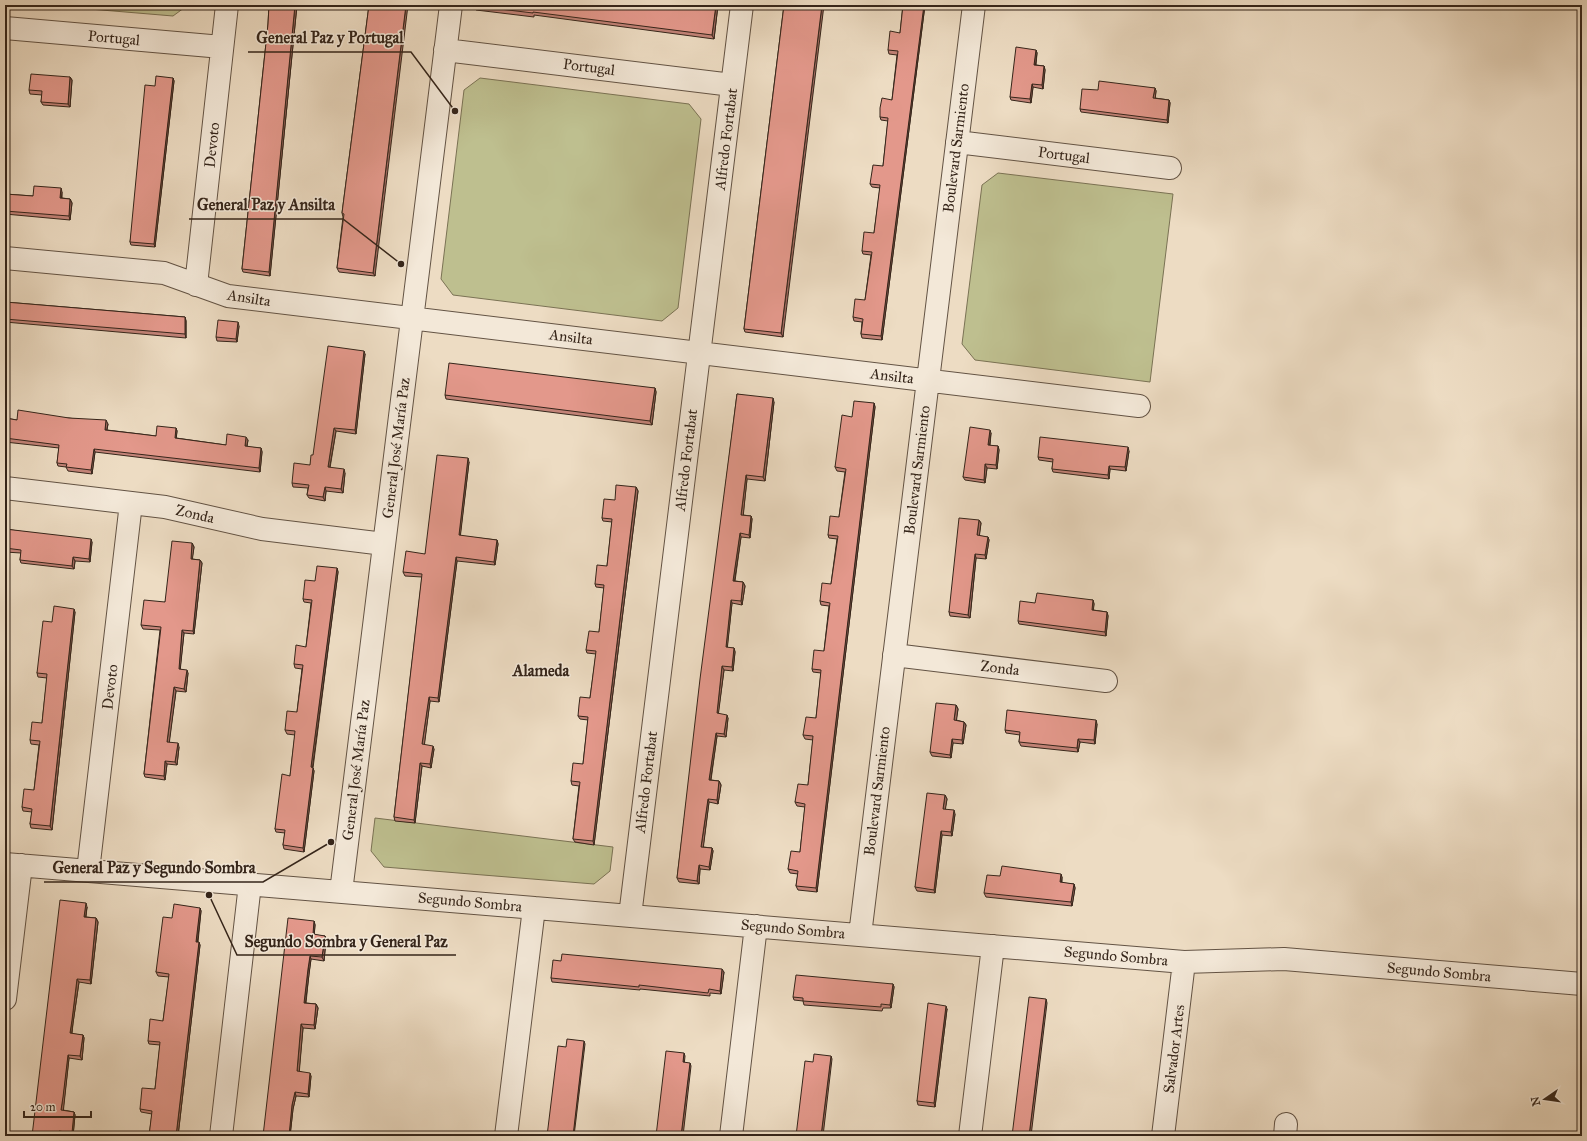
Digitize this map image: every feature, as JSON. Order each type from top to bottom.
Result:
[{"type":"street","name":"Devoto","points":[[196,285],[227,5]]},
{"type":"street","name":"General José María Paz","points":[[341,892],[451,5]]},
{"type":"street","name":"Alfredo Fortabat","points":[[630,916],[742,5]]},
{"type":"street","name":"Boulevard Sarmiento","points":[[860,935],[974,5]]},
{"type":"street","name":"Portugal","points":[[5,28],[222,47]]},
{"type":"street","name":"Portugal","points":[[445,50],[732,85]]},
{"type":"street","name":"Portugal","points":[[957,142],[1170,168]]},
{"type":"street","name":"Ansilta","points":[[5,258],[164,273],[228,296],[1140,406]]},
{"type":"street","name":"Zonda","points":[[5,488],[165,507],[262,529],[384,544]]},
{"type":"street","name":"Devoto","points":[[88,871],[131,503]]},
{"type":"street","name":"Zonda","points":[[894,655],[1106,681]]},
{"type":"street","name":"Segundo Sombra","points":[[13,864],[1184,962],[1284,959],[1582,984]]},
{"type":"street","points":[[5,999],[13,864]]},
{"type":"street","points":[[221,1136],[250,884]]},
{"type":"street","points":[[506,1136],[534,908]]},
{"type":"street","points":[[731,1136],[756,926]]},
{"type":"street","points":[[970,1136],[993,946]]},
{"type":"street","name":"Salvador Artes","points":[[1163,1136],[1184,962]]},
{"type":"green space","points":[[42,5],[188,5],[173,16]]},
{"type":"green space","points":[[480,78],[689,104],[701,119],[678,308],[662,321],[453,295],[441,279],[464,90]]},
{"type":"green space","points":[[998,173],[1173,194],[1150,382],[975,360],[962,344],[982,185]]},
{"type":"green space","points":[[375,818],[613,847],[610,871],[594,884],[384,867],[371,851]]},
{"type":"building","points":[[269,5],[295,5],[269,272],[242,269]]},
{"type":"building","points":[[369,5],[406,5],[373,273],[337,268],[344,214],[342,213]]},
{"type":"building","points":[[475,5],[716,5],[712,35]]},
{"type":"building","points":[[784,5],[822,5],[781,333],[744,329]]},
{"type":"building","points":[[903,5],[924,5],[881,336],[861,334],[863,319],[853,317],[855,299],[865,300],[872,252],[862,251],[864,232],[874,233],[880,185],[870,184],[873,165],[883,166],[888,118],[880,117],[880,108],[882,98],[892,100],[898,51],[888,50],[890,31],[900,33]]},
{"type":"building","points":[[1016,47],[1036,50],[1034,65],[1044,66],[1042,85],[1032,84],[1030,99],[1010,97]]},
{"type":"building","points":[[31,74],[70,77],[68,104],[41,102],[42,91],[29,90]]},
{"type":"building","points":[[156,76],[173,78],[154,244],[130,242],[145,85],[155,86]]},
{"type":"building","points":[[1099,81],[1155,88],[1153,98],[1169,100],[1167,120],[1080,109],[1082,89],[1098,90]]},
{"type":"building","points":[[34,186],[61,188],[60,198],[70,199],[69,216],[5,211],[5,194],[33,196]]},
{"type":"building","points":[[5,302],[185,317],[185,334],[5,319]]},
{"type":"building","points":[[218,320],[238,322],[236,339],[216,337]]},
{"type":"building","points":[[328,346],[364,351],[355,430],[334,428],[328,467],[344,469],[341,489],[325,487],[323,497],[307,495],[309,485],[292,483],[294,463],[310,465],[311,455],[313,455]]},
{"type":"building","points":[[449,363],[655,388],[650,421],[445,395]]},
{"type":"building","points":[[737,394],[773,398],[763,477],[746,475],[741,515],[751,516],[749,535],[740,533],[733,581],[743,582],[741,601],[731,600],[726,647],[734,648],[732,667],[722,666],[717,713],[727,715],[724,734],[716,733],[709,780],[719,781],[717,800],[708,799],[701,847],[712,848],[709,867],[699,865],[697,881],[677,878],[700,679]]},
{"type":"building","points":[[854,401],[874,403],[816,888],[796,886],[798,871],[788,869],[791,851],[800,852],[805,804],[795,802],[798,784],[808,785],[813,736],[803,735],[806,717],[816,718],[821,670],[812,669],[814,650],[824,651],[830,603],[820,601],[822,583],[831,584],[838,536],[828,535],[830,516],[839,517],[846,469],[835,467],[842,415],[852,417]]},
{"type":"building","points":[[18,410],[69,418],[106,420],[105,430],[156,436],[157,426],[176,428],[175,438],[226,445],[227,434],[246,437],[245,446],[261,448],[259,468],[94,449],[91,470],[66,467],[67,464],[57,463],[59,445],[5,438],[5,418],[17,420]]},
{"type":"building","points":[[970,427],[990,430],[988,445],[998,446],[996,465],[985,464],[984,480],[963,477]]},
{"type":"building","points":[[1040,437],[1128,447],[1125,467],[1109,466],[1108,475],[1052,469],[1053,459],[1038,457]]},
{"type":"building","points":[[437,455],[468,458],[459,535],[497,540],[494,562],[456,557],[438,698],[429,697],[422,744],[433,746],[430,764],[420,763],[414,820],[394,817],[422,574],[403,572],[406,551],[425,554]]},
{"type":"building","points":[[616,485],[636,487],[593,841],[573,839],[580,782],[571,781],[573,763],[583,764],[588,717],[578,716],[579,705],[580,697],[590,698],[596,651],[586,650],[589,631],[599,632],[604,585],[595,584],[597,565],[607,566],[612,519],[602,518],[604,499],[615,500]]},
{"type":"building","points":[[959,518],[979,520],[977,535],[988,537],[985,555],[975,554],[968,615],[949,612]]},
{"type":"building","points":[[5,529],[91,539],[89,559],[73,557],[72,566],[20,560],[21,550],[5,548]]},
{"type":"building","points":[[172,541],[192,543],[191,559],[200,560],[193,631],[182,630],[179,669],[187,670],[184,689],[174,687],[167,742],[178,743],[175,762],[165,761],[164,776],[144,774],[161,627],[141,625],[144,600],[165,602]]},
{"type":"building","points":[[317,566],[337,568],[311,767],[313,768],[303,848],[283,845],[285,830],[275,829],[282,774],[290,776],[295,731],[285,730],[287,711],[297,712],[303,665],[294,664],[296,645],[306,647],[312,600],[303,599],[305,580],[315,581]]},
{"type":"building","points":[[1037,593],[1093,600],[1092,610],[1107,612],[1105,632],[1018,621],[1020,601],[1035,603]]},
{"type":"building","points":[[54,606],[74,609],[50,826],[30,824],[32,809],[22,807],[24,789],[34,790],[40,741],[30,740],[32,722],[42,723],[47,674],[37,673],[43,621],[52,622]]},
{"type":"building","points":[[936,703],[956,705],[954,720],[964,722],[962,740],[952,739],[950,755],[930,752]]},
{"type":"building","points":[[1007,710],[1096,720],[1094,740],[1078,739],[1077,748],[1019,742],[1020,732],[1005,730]]},
{"type":"building","points":[[927,793],[945,795],[943,809],[954,810],[951,832],[941,831],[934,890],[915,887]]},
{"type":"building","points":[[1002,866],[1061,874],[1060,882],[1074,884],[1071,902],[984,893],[987,875],[1000,876]]},
{"type":"building","points":[[60,900],[86,903],[84,917],[96,918],[90,980],[77,979],[70,1033],[83,1035],[80,1056],[68,1055],[61,1110],[74,1112],[72,1133],[59,1131],[58,1136],[32,1136]]},
{"type":"building","points":[[174,904],[200,908],[196,942],[199,942],[176,1136],[149,1136],[152,1111],[140,1109],[142,1088],[155,1089],[160,1042],[148,1041],[150,1019],[163,1021],[169,974],[156,972],[163,917],[172,918]]},
{"type":"building","points":[[288,918],[314,921],[313,934],[325,936],[322,957],[310,956],[308,969],[304,1003],[316,1004],[314,1025],[301,1024],[297,1071],[310,1073],[308,1094],[295,1092],[292,1105],[289,1136],[263,1136]]},
{"type":"building","points":[[562,954],[722,969],[720,991],[709,989],[708,993],[639,985],[639,987],[551,978],[553,960],[561,961]]},
{"type":"building","points":[[796,975],[893,984],[890,1005],[881,1004],[881,1007],[803,1001],[803,998],[793,997]]},
{"type":"building","points":[[1029,997],[1046,999],[1029,1136],[1012,1136]]},
{"type":"building","points":[[928,1003],[946,1006],[934,1103],[917,1101]]},
{"type":"building","points":[[567,1039],[584,1041],[573,1136],[547,1136],[558,1046],[566,1047]]},
{"type":"building","points":[[666,1051],[684,1053],[683,1062],[690,1063],[681,1136],[656,1136]]},
{"type":"building","points":[[814,1054],[831,1056],[821,1136],[796,1136],[805,1061],[813,1062]]},
{"type":"building","points":[[903,1134],[922,1136],[902,1136]]},
{"type":"place","name":"General Paz y Portugal","points":[[455,111]]},
{"type":"place","name":"General Paz y Ansilta","points":[[401,264]]},
{"type":"place","name":"General Paz y Segundo Sombra","points":[[331,842]]},
{"type":"place","name":"Segundo Sombra y General Paz","points":[[209,895]]},
{"type":"district","name":"Alameda","points":[[541,670]]}]
